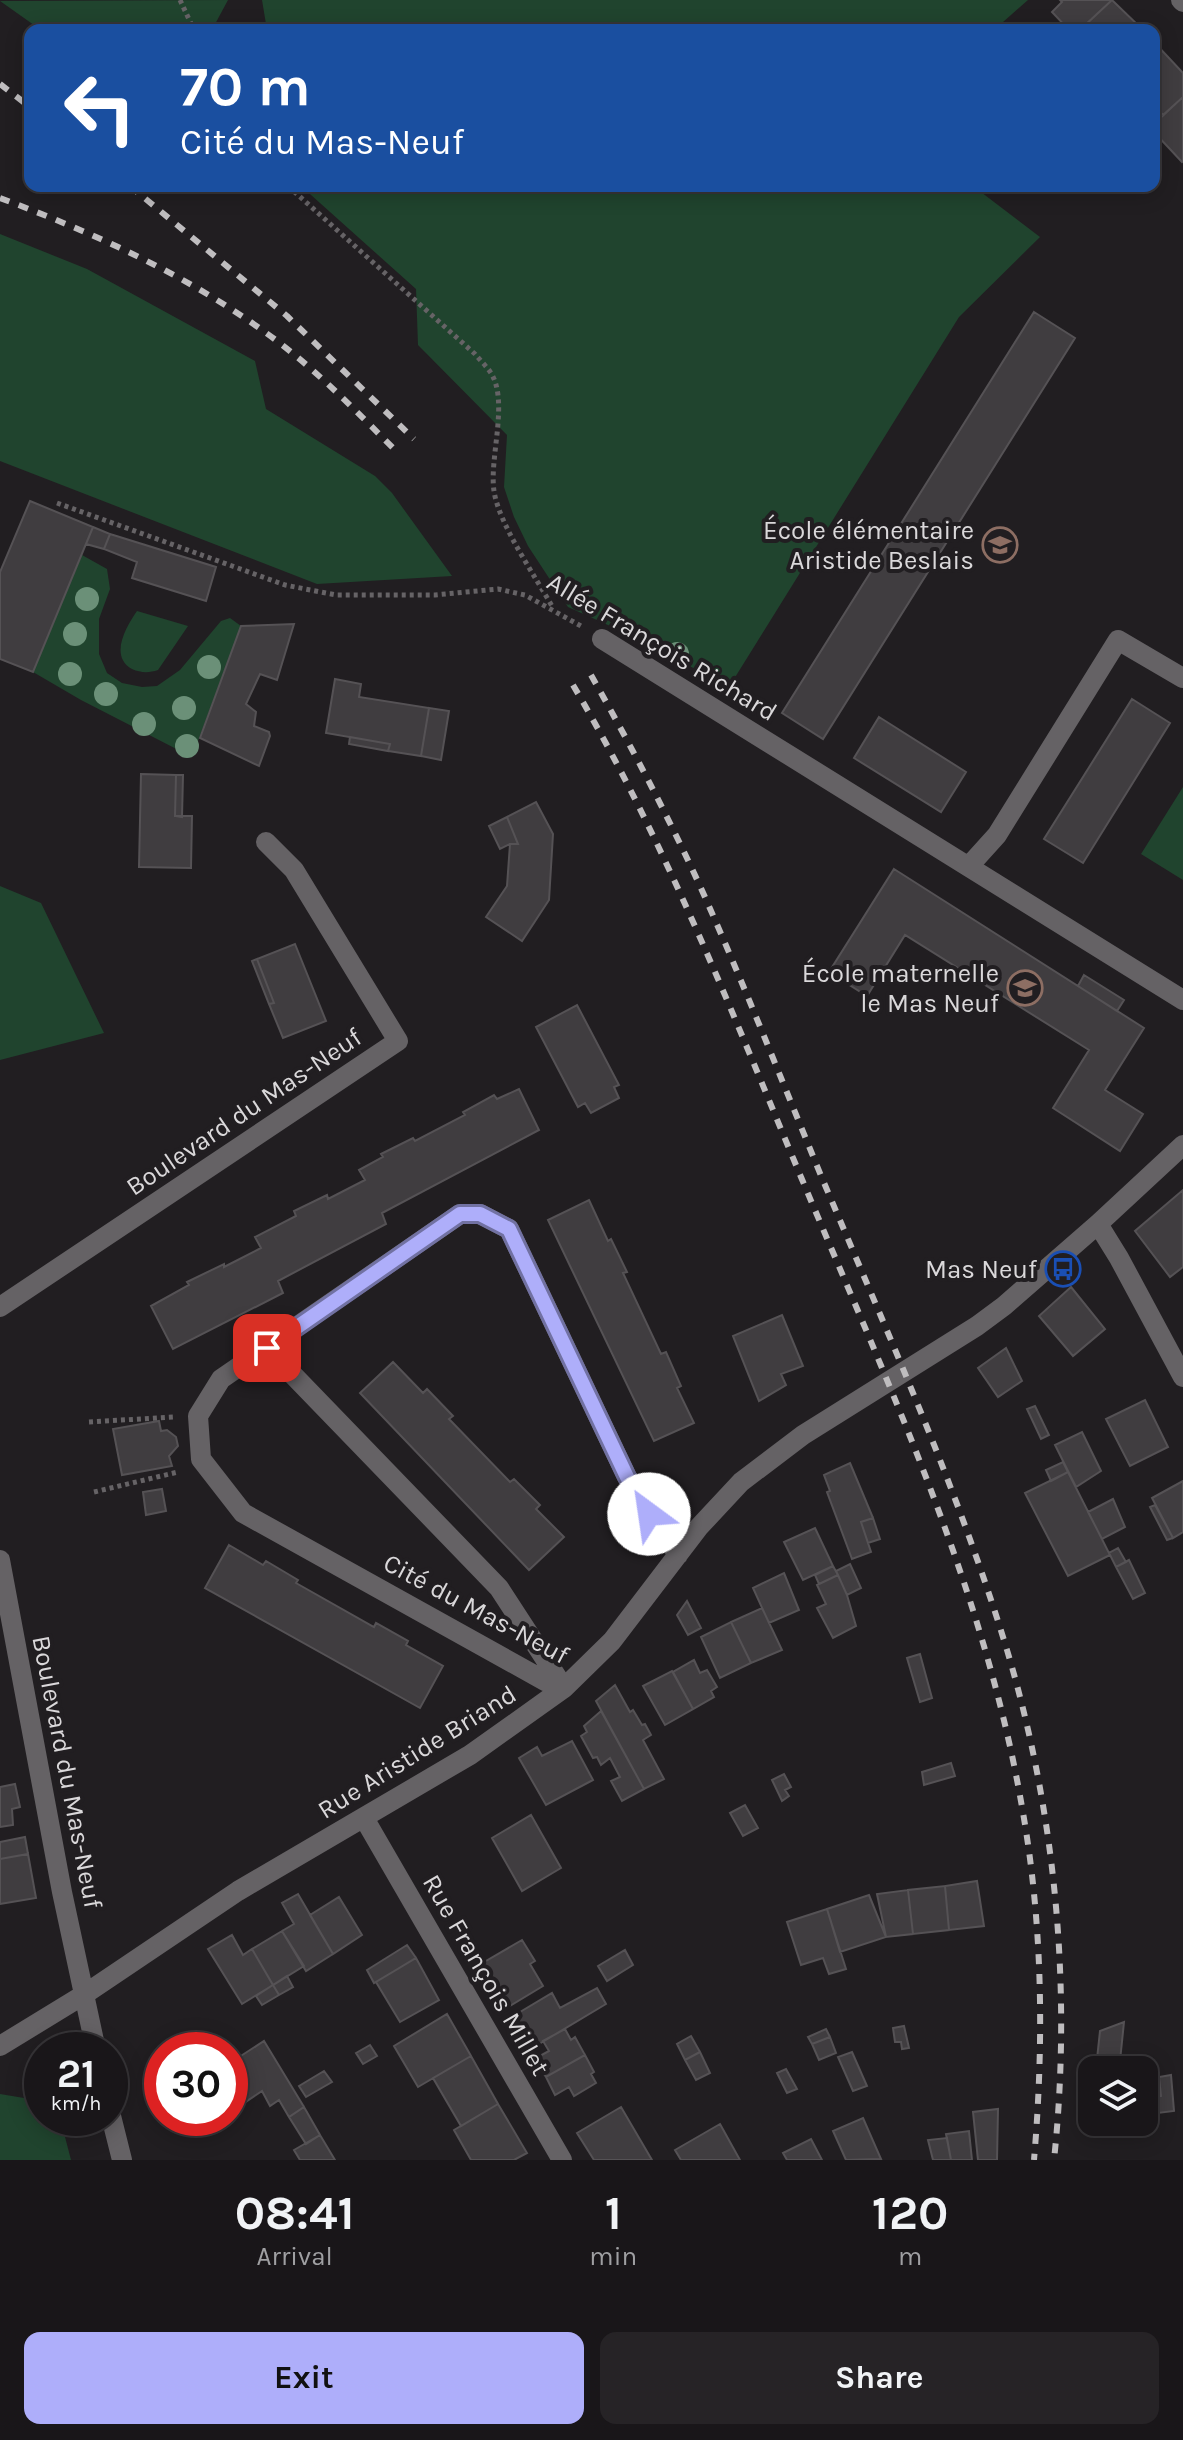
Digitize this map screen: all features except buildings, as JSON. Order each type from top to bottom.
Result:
[{"type":"street","name":"Allée François Richard","points":[[602,639],[1183,1000]]},
{"type":"street","points":[[969,866],[997,835],[1118,640],[1183,678]]},
{"type":"street","name":"Boulevard du Mas-Neuf","points":[[0,1307],[398,1041],[294,870],[266,842]]},
{"type":"street","name":"Rue Aristide Briand","points":[[0,2046],[85,1994],[238,1891],[470,1755],[564,1688],[612,1641],[699,1527],[741,1482],[803,1435],[945,1347],[1004,1306],[1183,1145]]},
{"type":"street","points":[[198,1416],[221,1379],[460,1214],[480,1214],[509,1229],[627,1477],[678,1555]]},
{"type":"street","points":[[1098,1224],[1183,1377]]},
{"type":"street","name":"Cité du Mas-Neuf","points":[[267,1348],[499,1588],[564,1688]]},
{"type":"street","name":"Cité du Mas-Neuf","points":[[198,1416],[201,1459],[243,1513],[545,1681],[564,1688]]},
{"type":"street","name":"Boulevard du Mas-Neuf","points":[[0,1560],[62,1892],[92,2032]]},
{"type":"street","name":"Rue François Millet","points":[[364,1818],[562,2160]]},
{"type":"street","points":[[116,2136],[122,2160]]},
{"type":"path","points":[[180,0],[191,24]]},
{"type":"path","points":[[295,192],[475,354],[493,375],[499,404],[494,493],[506,523],[555,609]]},
{"type":"path","name":"Allée François Richard","points":[[57,503],[285,585],[336,595],[435,595],[498,589],[525,595],[555,609],[602,639]]},
{"type":"path","points":[[89,1422],[198,1416]]},
{"type":"path","points":[[94,1492],[207,1466]]},
{"type":"green space","points":[[228,0],[215,24],[33,24],[0,1]]},
{"type":"green space","points":[[262,0],[1028,0],[1001,24],[266,24]]},
{"type":"green space","points":[[308,192],[981,192],[1040,237],[959,317],[729,687],[639,639],[568,607],[528,546],[514,517],[504,487],[507,435],[418,345],[416,289]]},
{"type":"green space","points":[[0,234],[87,269],[255,361],[266,409],[375,476],[392,493],[452,576],[317,584],[0,461]]},
{"type":"green space","points":[[82,555],[107,569],[110,589],[99,619],[99,654],[107,673],[122,683],[157,686],[180,670],[221,621],[230,618],[241,626],[192,757],[33,672]]},
{"type":"green space","points":[[137,611],[188,626],[158,670],[145,672],[132,669],[122,657],[122,641]]},
{"type":"green space","points":[[1183,787],[1183,880],[1141,854]]},
{"type":"green space","points":[[0,886],[41,903],[104,1033],[0,1060]]},
{"type":"green space","points":[[0,2094],[24,2098],[24,2136],[65,2136],[71,2160],[0,2160]]},
{"type":"railway","points":[[0,84],[24,102]]},
{"type":"railway","points":[[137,192],[287,316],[414,439]]},
{"type":"railway","points":[[0,198],[136,255],[232,309],[333,388],[398,453]]},
{"type":"railway","points":[[591,675],[675,832],[732,958],[921,1412],[967,1530],[1007,1650],[1038,1775],[1056,1903],[1061,2032],[1054,2160]]},
{"type":"railway","points":[[573,685],[638,804],[722,989],[899,1408],[930,1486],[984,1645],[1022,1807],[1034,1895],[1040,1983],[1034,2160]]},
{"type":"place","name":"École élémentaire Aristide Beslais","points":[[1000,545]]},
{"type":"place","name":"École maternelle le Mas Neuf","points":[[1025,988]]},
{"type":"place","name":"Mas Neuf","points":[[1063,1269]]},
{"type":"route","points":[[267,1348],[460,1214],[480,1214],[509,1229],[627,1477],[649,1514]]}]
